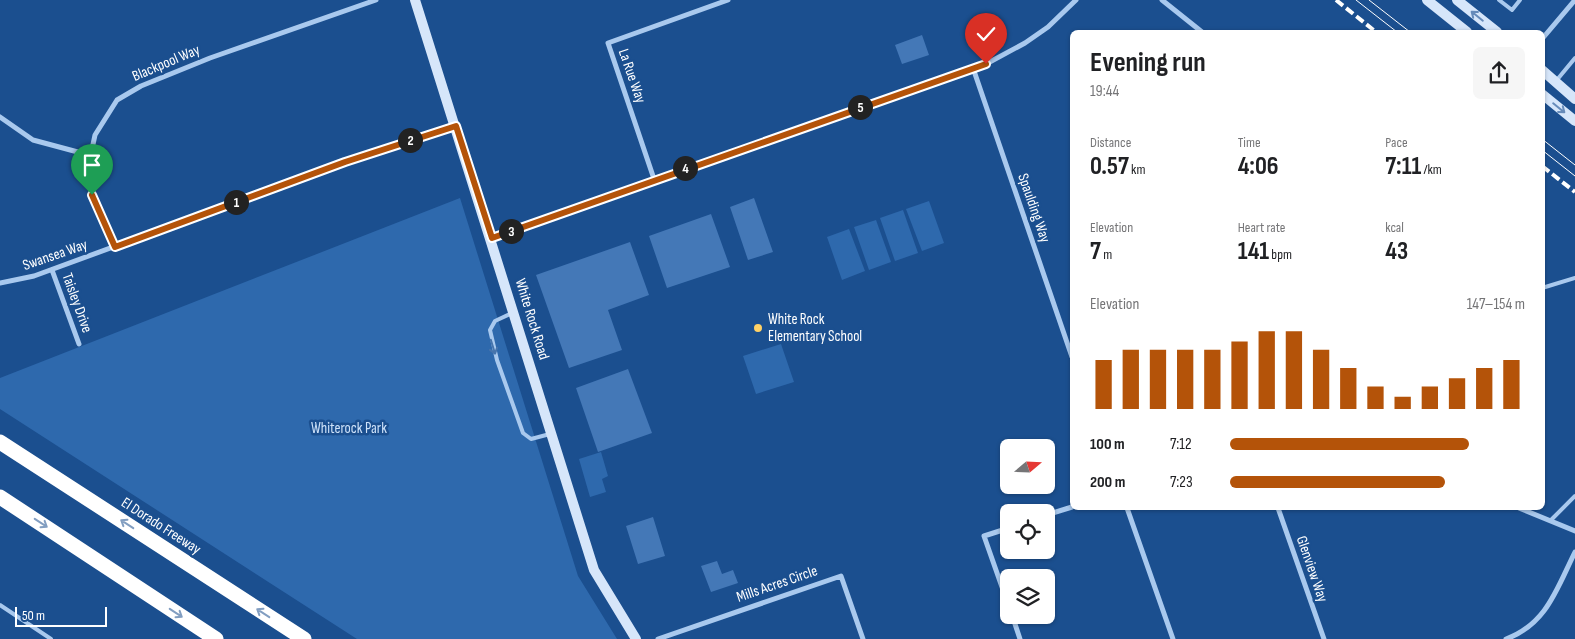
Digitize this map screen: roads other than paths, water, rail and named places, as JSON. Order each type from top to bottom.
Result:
[{"type":"highway","name":"El Dorado Freeway","points":[[0,442],[304,639]]},
{"type":"highway","points":[[0,497],[216,639]]},
{"type":"street","name":"Blackpool Way","points":[[115,247],[92,195],[89,182],[89,155],[95,135],[117,100],[141,86],[270,35],[376,0]]},
{"type":"street","name":"White Rock Road","points":[[415,0],[492,238],[594,570],[636,639]]},
{"type":"street","name":"La Rue Way","points":[[654,180],[608,43],[728,0]]},
{"type":"street","points":[[492,238],[986,64],[1025,43],[1048,27],[1076,0]]},
{"type":"street","points":[[1162,0],[1200,30]]},
{"type":"street","points":[[1427,0],[1464,30]]},
{"type":"street","points":[[1456,0],[1494,30]]},
{"type":"street","points":[[1545,35],[1575,0]]},
{"type":"street","name":"Spaulding Way","points":[[973,68],[1070,345]]},
{"type":"street","points":[[1545,73],[1575,99]]},
{"type":"street","points":[[1545,96],[1575,121]]},
{"type":"street","points":[[0,118],[33,140],[89,155]]},
{"type":"street","name":"Swansea Way","points":[[0,283],[22,280],[52,270],[345,162],[456,126]]},
{"type":"street","name":"Taisley Drive","points":[[52,270],[79,344]]},
{"type":"street","points":[[1055,512],[1070,507]]},
{"type":"street","points":[[1128,510],[1173,639]]},
{"type":"street","name":"Glenview Way","points":[[1279,510],[1324,639]]},
{"type":"street","points":[[1524,510],[1575,531]]},
{"type":"street","points":[[1000,531],[984,536],[1000,581]]},
{"type":"street","points":[[1506,639],[1520,634],[1541,617],[1575,552]]},
{"type":"street","name":"Mills Acres Circle","points":[[658,639],[841,576],[863,639]]},
{"type":"street","points":[[1015,624],[1020,639]]},
{"type":"lane","points":[[1499,0],[1512,10],[1520,0]]},
{"type":"lane","points":[[1556,82],[1575,58]]},
{"type":"lane","points":[[1545,287],[1575,278]]},
{"type":"lane","points":[[514,312],[492,324],[490,339],[494,353],[520,430],[531,439],[551,434]]},
{"type":"lane","points":[[1552,520],[1575,496]]},
{"type":"lane","points":[[0,605],[51,639]]},
{"type":"tram line","points":[[1356,0],[1394,30]]},
{"type":"tram line","points":[[1369,0],[1407,30]]},
{"type":"tram line","points":[[1545,141],[1575,165]]},
{"type":"tram line","points":[[1545,152],[1575,176]]},
{"type":"railway","points":[[1336,0],[1374,30]]},
{"type":"railway","points":[[1545,168],[1575,192]]},
{"type":"place","name":"White Rock Elementary School","points":[[758,328]]},
{"type":"park label","name":"Whiterock Park","points":[[349,428]]}]
